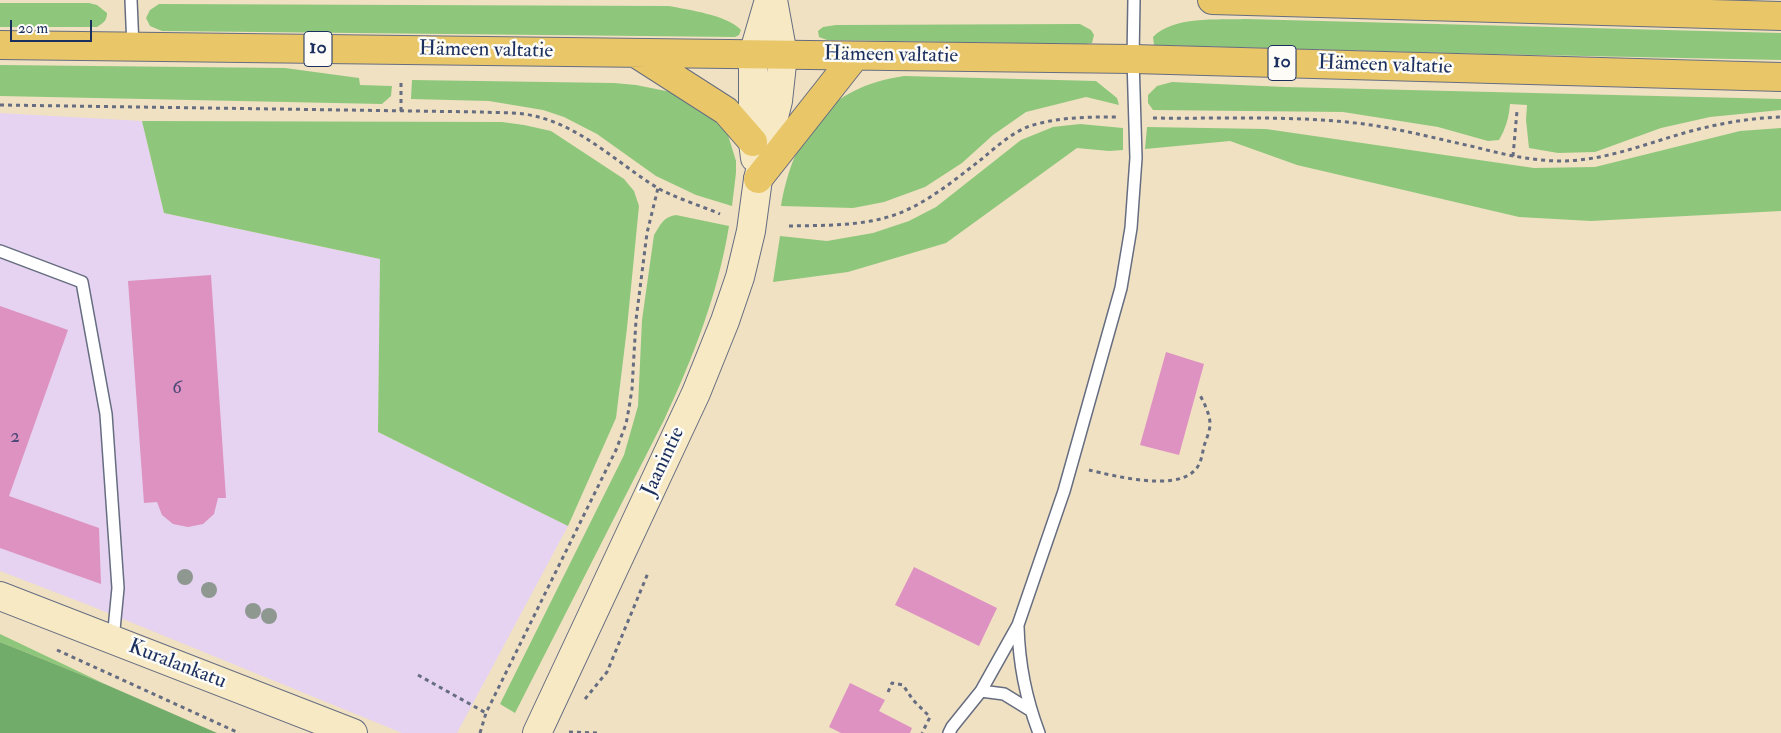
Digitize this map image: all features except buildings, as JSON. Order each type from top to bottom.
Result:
[{"type":"highway","points":[[1212,0],[1781,16]]},
{"type":"highway","name":"Hämeen valtatie","points":[[0,45],[1133,59],[1781,76]]},
{"type":"highway","points":[[637,54],[726,112],[753,142]]},
{"type":"highway","points":[[758,179],[855,56]]},
{"type":"main road","name":"Jaanintie","points":[[758,179],[753,142],[753,55],[771,0]]},
{"type":"main road","name":"Jaanintie","points":[[536,733],[700,384],[740,277],[751,231],[758,179],[778,101],[783,55],[771,0]]},
{"type":"main road","name":"Kuralankatu","points":[[0,596],[353,733]]},
{"type":"lane","points":[[131,0],[133,47]]},
{"type":"lane","points":[[949,733],[981,691],[1018,625],[1071,466],[1121,288],[1131,228],[1136,158],[1133,59],[1134,0]]},
{"type":"lane","points":[[0,251],[82,282],[106,414],[118,588],[113,640]]},
{"type":"lane","points":[[1018,625],[1019,652],[1030,710],[1038,732]]},
{"type":"lane","points":[[981,691],[1004,694],[1030,710]]},
{"type":"path","points":[[401,83],[401,111]]},
{"type":"path","points":[[0,105],[524,114],[557,123],[575,131],[658,188],[720,214]]},
{"type":"path","points":[[1513,156],[1517,111]]},
{"type":"path","points":[[789,226],[842,226],[880,219],[911,208],[967,170],[1009,138],[1029,127],[1060,119],[1315,120],[1364,124],[1420,134],[1513,156],[1555,161],[1582,161],[1607,156],[1685,132],[1720,124],[1742,120],[1781,118]]},
{"type":"path","points":[[480,733],[486,713],[616,450],[626,424],[632,389],[636,320],[647,233],[658,188]]},
{"type":"path","points":[[1071,466],[1115,477],[1169,482],[1186,477],[1195,470],[1200,461],[1210,424],[1206,407],[1200,395]]},
{"type":"path","points":[[580,706],[607,672],[648,573]]},
{"type":"path","points":[[53,648],[239,733]]},
{"type":"path","points":[[418,675],[486,713]]},
{"type":"path","points":[[888,692],[892,683],[903,685],[913,700],[930,717],[922,733]]},
{"type":"path","points":[[572,723],[568,732],[601,733]]},
{"type":"shaded area","points":[[0,113],[142,121],[164,213],[380,259],[378,432],[568,526],[457,733],[402,733],[91,606],[0,571]]},
{"type":"green space","points":[[0,3],[89,3],[97,5],[107,13],[107,16],[104,22],[97,27],[0,27]]},
{"type":"green space","points":[[159,4],[669,6],[697,11],[727,20],[741,30],[739,35],[735,37],[162,31],[150,26],[146,18],[150,10]]},
{"type":"green space","points":[[1245,19],[1781,33],[1781,60],[1154,45],[1153,37],[1172,25],[1196,20]]},
{"type":"green space","points":[[1080,24],[1091,30],[1094,35],[1092,43],[827,40],[819,37],[818,31],[823,27],[836,25]]},
{"type":"green space","points":[[0,65],[285,68],[359,78],[360,85],[392,86],[391,96],[382,104],[0,96]]},
{"type":"green space","points":[[904,76],[1096,81],[1117,98],[1119,105],[1086,97],[1026,112],[993,135],[962,163],[925,187],[884,202],[853,208],[781,206],[795,156],[819,118],[835,103],[855,91],[877,82]]},
{"type":"green space","points":[[412,80],[614,83],[671,92],[718,122],[728,135],[736,161],[732,206],[696,195],[656,176],[597,134],[564,117],[543,110],[489,101],[411,99]]},
{"type":"green space","points":[[1172,82],[1285,87],[1781,99],[1781,110],[1710,117],[1661,128],[1595,152],[1558,153],[1529,148],[1526,120],[1527,105],[1510,104],[1507,122],[1499,140],[1488,141],[1438,127],[1343,112],[1153,110],[1148,103],[1148,95],[1157,86]]},
{"type":"green space","points":[[142,121],[502,122],[551,131],[624,179],[634,191],[639,206],[616,418],[568,526],[378,432],[380,259],[164,213]]},
{"type":"green space","points":[[1080,124],[1123,128],[1123,150],[1109,151],[1077,148],[946,243],[848,272],[773,282],[780,236],[827,241],[873,233],[909,221],[936,207],[1021,140],[1053,127]]},
{"type":"green space","points":[[1147,127],[1266,129],[1534,168],[1595,167],[1740,131],[1781,128],[1781,211],[1591,221],[1519,217],[1297,165],[1230,141],[1145,149]]},
{"type":"green space","points":[[676,215],[729,226],[711,301],[685,373],[664,420],[515,713],[500,704],[624,455],[638,406],[642,320],[654,235],[665,219]]},
{"type":"green space","points":[[0,634],[107,685],[0,642]]},
{"type":"green space","points":[[0,642],[107,685],[217,733],[0,733]]}]
